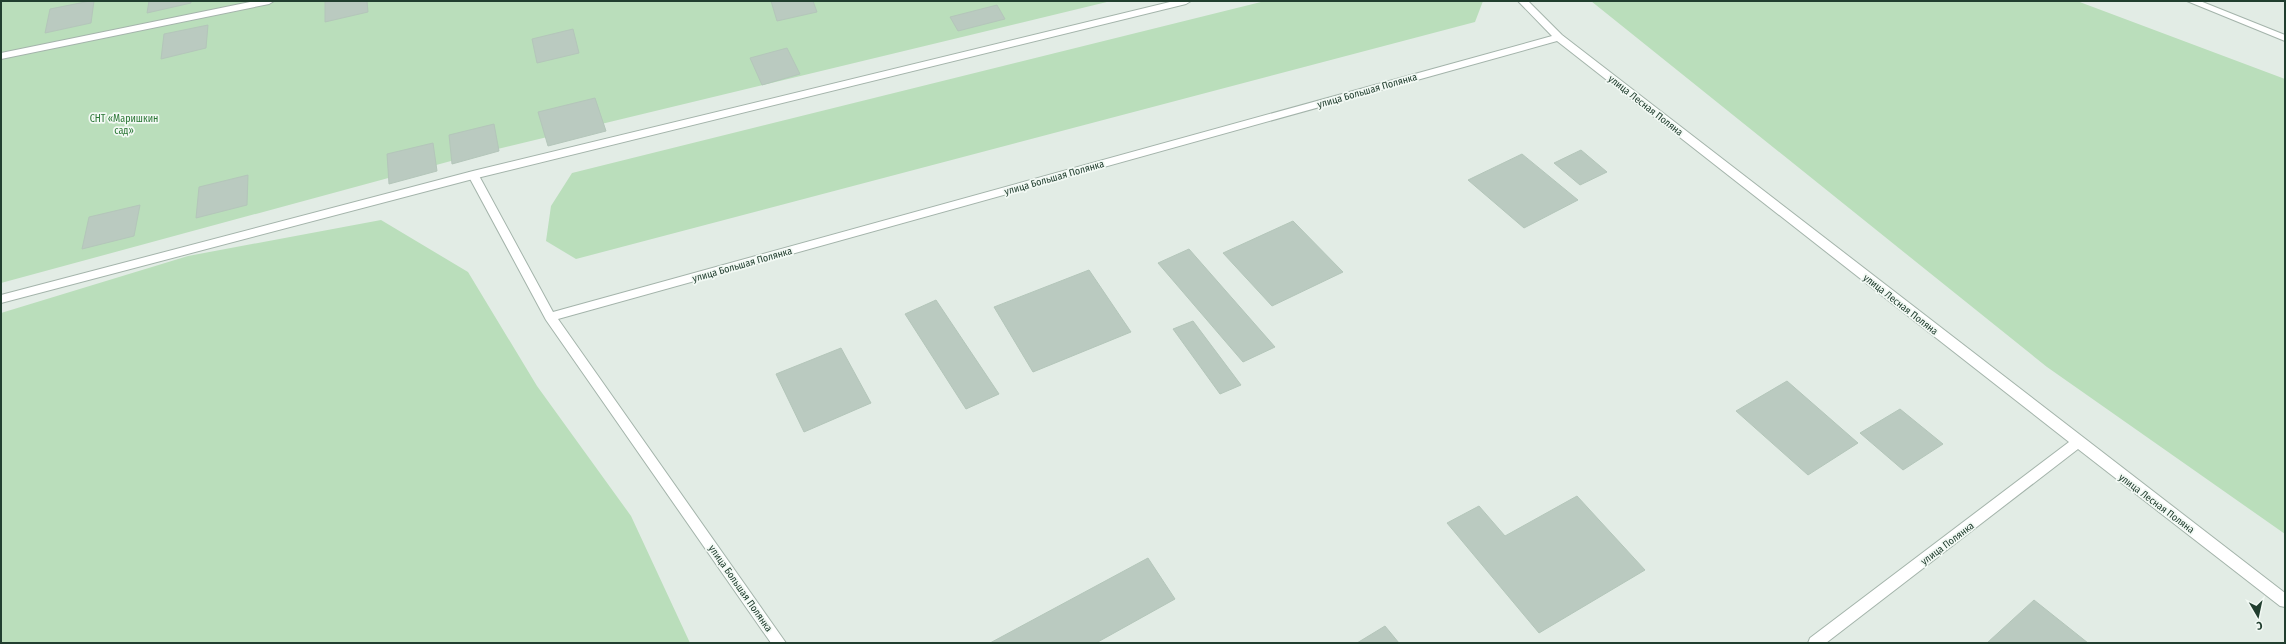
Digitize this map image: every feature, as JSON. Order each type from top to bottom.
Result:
[{"type":"street","points":[[1,56],[269,1]]},
{"type":"street","points":[[1,298],[473,175],[1186,1]]},
{"type":"street","name":"улица Лесная Поляна","points":[[1523,1],[1559,37],[2078,442],[2285,601]]},
{"type":"street","points":[[2192,1],[2285,38]]},
{"type":"street","name":"улица Большая Полянка","points":[[550,317],[1559,37]]},
{"type":"street","name":"улица Большая Полянка","points":[[473,175],[550,317],[778,643]]},
{"type":"street","name":"улица Полянка","points":[[1815,643],[2078,442]]},
{"type":"green space","name":"СНТ «Маришкин сад»","points":[[1,1],[1111,1],[473,155],[1,283]]},
{"type":"green space","points":[[1265,1],[1483,1],[1475,22],[576,259],[546,241],[551,206],[572,173]]},
{"type":"green space","points":[[1591,1],[2077,1],[2285,79],[2285,534],[2047,367]]},
{"type":"green space","points":[[381,220],[468,272],[537,386],[631,516],[690,643],[1,643],[1,313],[188,256]]},
{"type":"building","points":[[94,1],[91,23],[45,33],[50,9]]},
{"type":"building","points":[[149,1],[191,1],[191,3],[147,13]]},
{"type":"building","points":[[325,1],[367,1],[368,12],[325,22]]},
{"type":"building","points":[[771,1],[813,1],[817,12],[777,21]]},
{"type":"building","points":[[997,5],[1005,19],[958,31],[950,17]]},
{"type":"building","points":[[208,25],[206,48],[161,59],[164,34]]},
{"type":"building","points":[[573,29],[579,53],[537,63],[532,39]]},
{"type":"building","points":[[787,48],[800,74],[762,85],[750,58]]},
{"type":"building","points":[[595,98],[606,131],[548,146],[538,112]]},
{"type":"building","points":[[494,124],[499,151],[452,164],[449,135]]},
{"type":"building","points":[[433,143],[437,171],[389,184],[387,154]]},
{"type":"building","points":[[1581,150],[1607,172],[1580,185],[1554,163]]},
{"type":"building","points":[[1522,154],[1578,200],[1524,228],[1468,180]]},
{"type":"building","points":[[248,175],[247,205],[196,218],[199,187]]},
{"type":"building","points":[[140,205],[134,236],[82,249],[89,217]]},
{"type":"building","points":[[1293,221],[1343,272],[1272,306],[1223,253]]},
{"type":"building","points":[[1189,249],[1275,347],[1243,362],[1158,263]]},
{"type":"building","points":[[1089,270],[1131,332],[1033,372],[994,307]]},
{"type":"building","points":[[936,300],[999,394],[966,409],[905,314]]},
{"type":"building","points":[[1193,321],[1241,385],[1220,394],[1173,329]]},
{"type":"building","points":[[841,348],[871,403],[804,432],[776,374]]},
{"type":"building","points":[[1787,381],[1858,443],[1808,475],[1736,411]]},
{"type":"building","points":[[1900,409],[1943,444],[1903,470],[1860,433]]},
{"type":"building","points":[[1577,496],[1645,570],[1539,633],[1447,523],[1479,506],[1505,536]]},
{"type":"building","points":[[1148,558],[1175,599],[1096,643],[990,643]]},
{"type":"building","points":[[2034,600],[2088,643],[1987,643]]},
{"type":"building","points":[[1385,626],[1399,643],[1357,643]]}]
